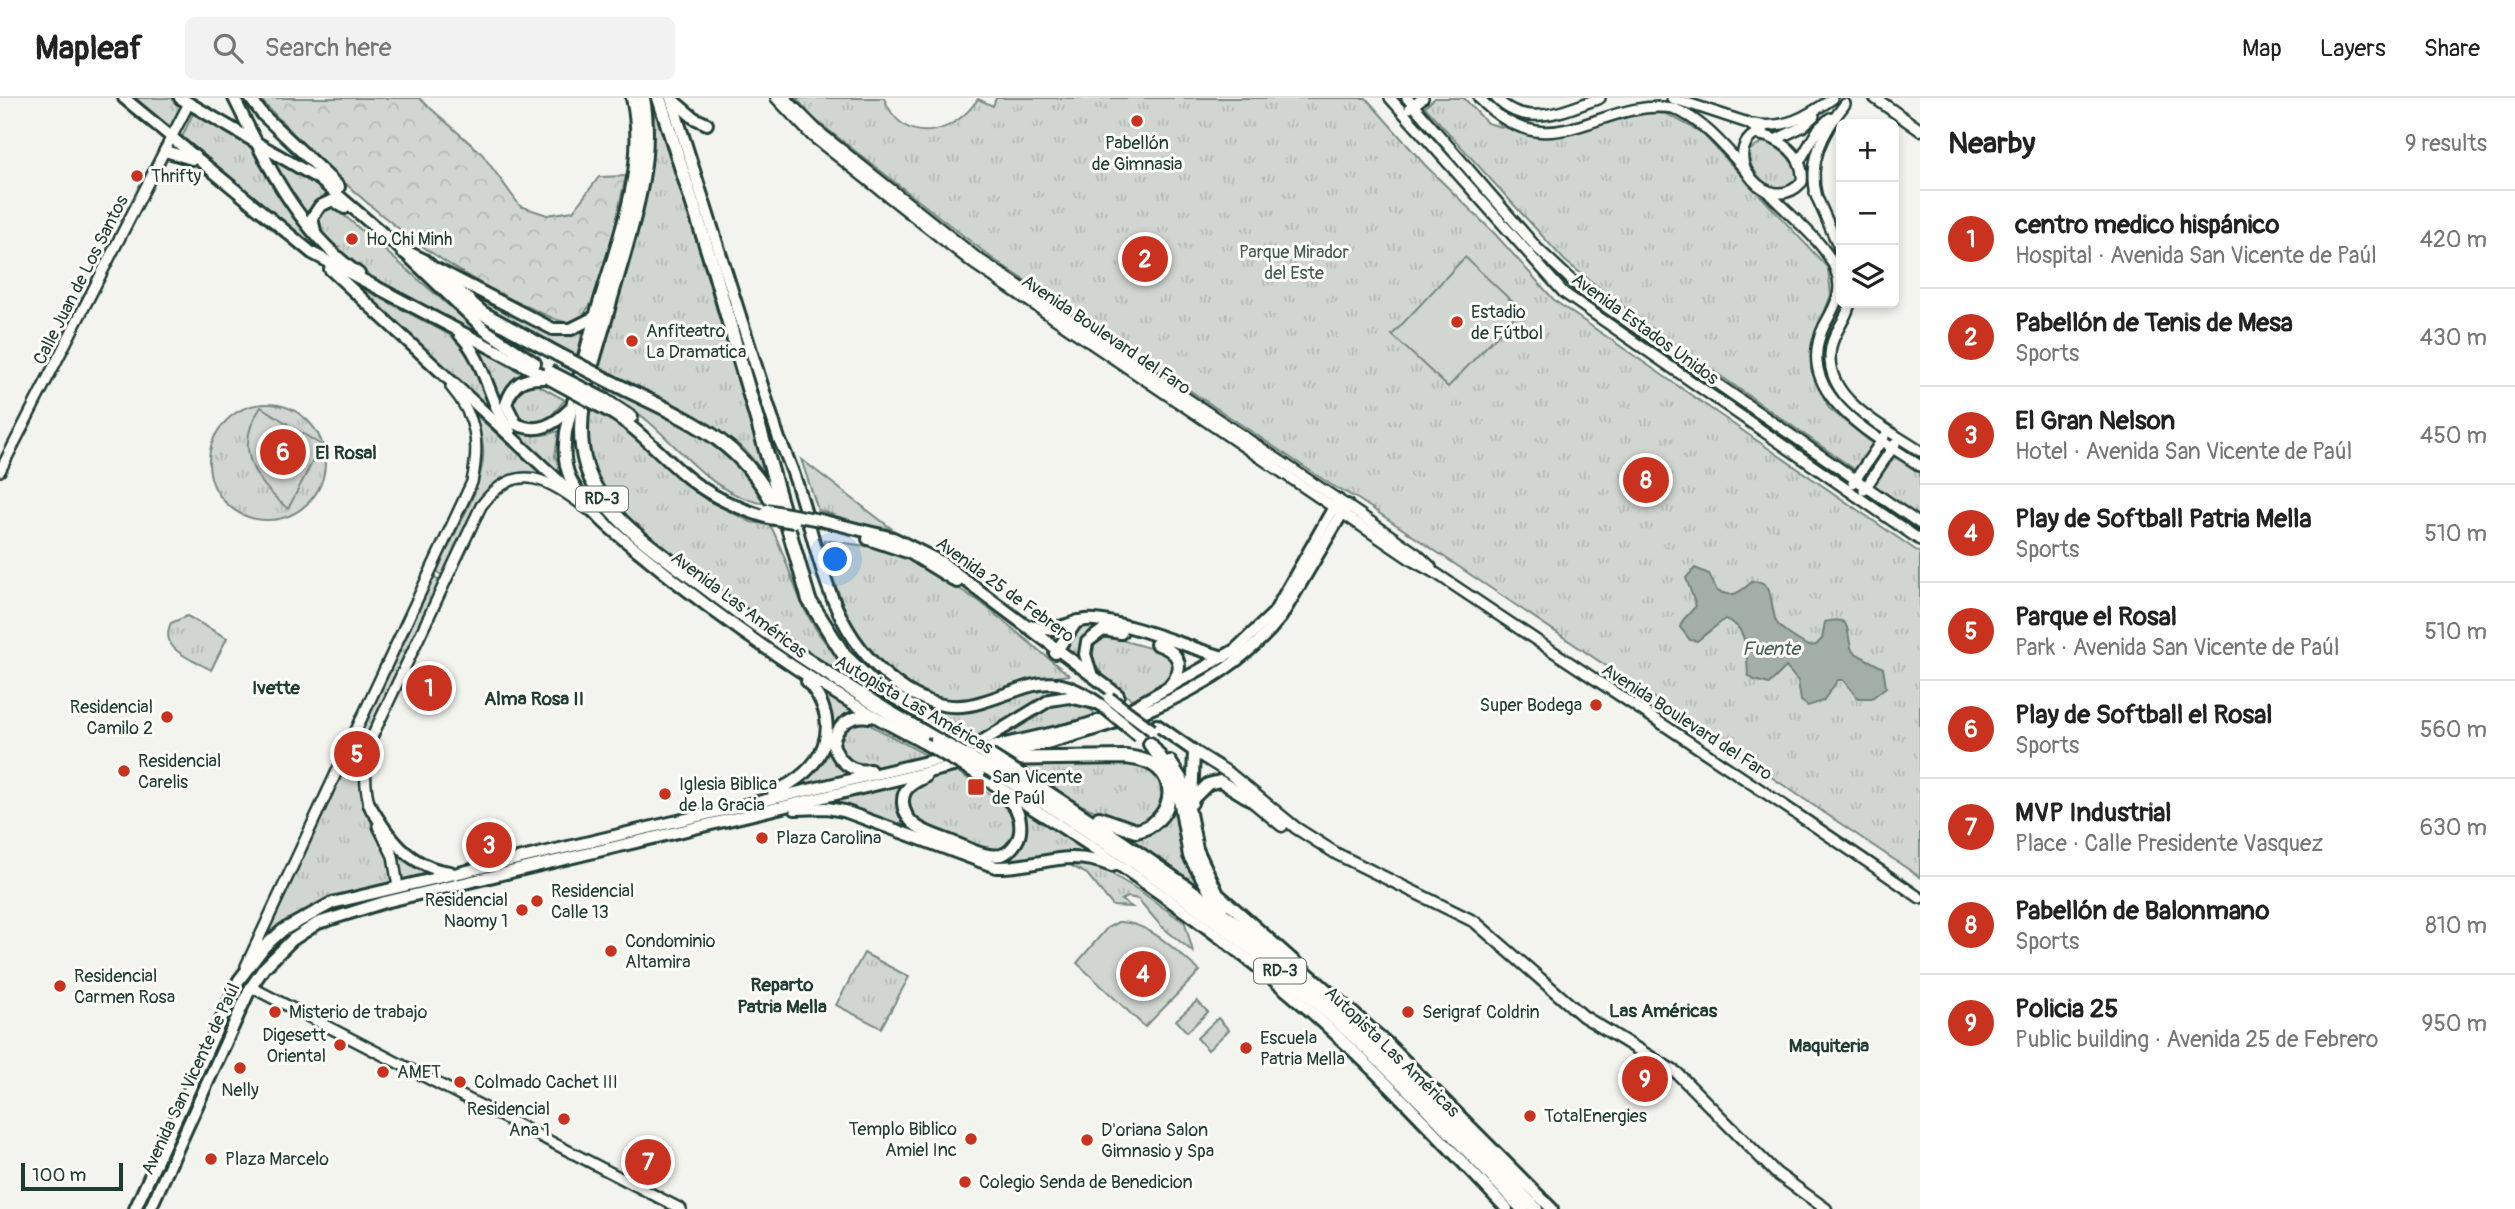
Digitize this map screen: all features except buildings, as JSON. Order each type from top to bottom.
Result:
[{"type":"highway","name":"Autopista Las Américas","points":[[643,98],[648,124],[640,190],[582,406],[580,426],[585,464],[598,494],[627,526],[757,627],[835,681],[1002,776],[1184,897],[1298,986],[1400,1081],[1523,1209]]},
{"type":"highway","name":"Autopista Las Américas","points":[[667,99],[809,600],[844,655],[874,684],[1113,835],[1239,926],[1336,1007],[1433,1100],[1536,1209]]},
{"type":"highway","points":[[402,251],[424,261],[482,313],[713,434],[740,455],[759,476],[787,528]]},
{"type":"highway","points":[[746,635],[755,635],[826,681],[835,681]]},
{"type":"highway","points":[[1150,744],[1178,787],[1186,837],[1196,871],[1213,899],[1239,926]]},
{"type":"highway","points":[[979,760],[1105,756],[1146,761],[1161,772],[1166,782],[1169,803],[1160,819],[1145,829],[1126,830],[1103,821],[1022,776]]},
{"type":"main road","points":[[124,98],[312,253],[599,518]]},
{"type":"main road","points":[[250,98],[263,115],[332,180],[366,218]]},
{"type":"main road","name":"Avenida Las Américas","points":[[632,98],[637,127],[635,165],[624,216],[572,407],[563,456],[574,486],[599,518],[746,635],[801,674],[1062,825],[1164,898],[1307,1009],[1406,1102],[1507,1209]]},
{"type":"main road","points":[[1875,98],[1920,130]]},
{"type":"main road","points":[[667,99],[707,124]]},
{"type":"main road","points":[[667,99],[779,439],[790,461],[836,609],[852,639],[881,673],[917,697],[940,706],[967,706],[1044,682],[1109,699],[1139,736],[1166,756],[1179,772],[1192,804]]},
{"type":"main road","points":[[185,100],[312,174],[366,218],[485,330],[548,375]]},
{"type":"main road","points":[[222,122],[235,118],[236,101]]},
{"type":"main road","points":[[236,101],[288,198],[318,237],[354,271],[390,295]]},
{"type":"main road","points":[[165,151],[192,159],[221,177]]},
{"type":"main road","points":[[318,237],[313,225],[314,212],[332,200],[390,240]]},
{"type":"main road","points":[[312,253],[548,375]]},
{"type":"main road","points":[[424,261],[553,329],[571,330],[595,317]]},
{"type":"main road","points":[[434,318],[457,332],[471,348],[503,423],[523,450]]},
{"type":"main road","points":[[548,375],[525,379],[510,391],[506,404],[516,424],[525,428],[548,427],[572,407]]},
{"type":"main road","name":"Avenida 25 de Febrero","points":[[548,375],[647,428],[686,468],[710,486],[739,502],[768,514],[892,538],[942,562],[1018,619],[1109,699],[1194,755],[1323,853],[1475,922],[1583,1016],[1677,1073],[1776,1173],[1826,1209]]},
{"type":"main road","name":"Avenida San Vicente de Paúl","points":[[135,1209],[239,980],[265,946],[303,917],[332,903],[1079,727],[1123,713],[1221,659],[1246,642],[1274,612],[1340,507]]},
{"type":"main road","name":"Avenida San Vicente de Paúl","points":[[150,1209],[251,987],[292,940],[318,923],[410,895],[744,818],[1089,734],[1133,718],[1234,662],[1261,639],[1281,617],[1340,507]]},
{"type":"main road","name":"Avenida 25 de Febrero","points":[[820,524],[877,541],[925,561],[1092,675],[1109,699]]},
{"type":"main road","points":[[1018,619],[1043,631],[1077,621],[1102,621],[1221,659]]},
{"type":"main road","points":[[1056,652],[1077,621]]},
{"type":"main road","points":[[1092,675],[1085,647],[1095,633],[1103,630],[1221,659]]},
{"type":"main road","points":[[1166,690],[1180,668],[1179,659],[1168,648]]},
{"type":"main road","points":[[741,805],[793,784],[818,758],[826,733],[824,709],[801,674]]},
{"type":"main road","points":[[962,754],[1050,700],[1069,697],[1109,699]]},
{"type":"main road","points":[[879,720],[861,716],[847,720],[838,730],[833,744],[841,760],[849,767],[863,772],[918,763]]},
{"type":"main road","points":[[1194,755],[1192,804],[1202,865],[1229,907],[1363,1020],[1454,1108],[1552,1209]]},
{"type":"main road","name":"Avenida 25 de Febrero","points":[[1194,755],[1229,773],[1296,828],[1378,876]]},
{"type":"main road","points":[[945,768],[912,783],[906,790],[902,797],[906,817],[916,828],[988,856],[1003,855],[1020,837],[1021,821],[1012,803],[979,775]]},
{"type":"main road","points":[[1192,804],[1208,784],[1220,782],[1246,797]]},
{"type":"main road","points":[[369,804],[384,830],[403,852],[423,865],[456,873]]},
{"type":"main road","points":[[744,818],[804,808],[827,808],[889,827],[996,867],[1011,868],[1059,857],[1099,861],[1164,898]]},
{"type":"street","name":"Avenida Boulevard del Faro","points":[[776,98],[812,136],[974,264],[1340,507]]},
{"type":"street","name":"Avenida Boulevard del Faro","points":[[785,98],[824,136],[976,257],[1437,574],[1682,739],[1796,811],[1920,898]]},
{"type":"street","points":[[1403,112],[1410,102],[1423,98]]},
{"type":"street","points":[[1479,98],[1503,118],[1532,128],[1566,123],[1618,104],[1658,103],[1683,112],[1702,125],[1829,256],[1838,274],[1837,302],[1822,332],[1817,353],[1824,387],[1842,411],[1920,466]]},
{"type":"street","points":[[1496,98],[1519,112],[1541,117],[1600,98]]},
{"type":"street","points":[[1672,98],[1748,123],[1775,126],[1798,120],[1832,99]]},
{"type":"street","name":"Avenida Estados Unidos","points":[[1394,99],[1564,293],[1920,540]]},
{"type":"street","points":[[1777,139],[1802,127],[1832,99]]},
{"type":"street","name":"Calle Juan de Los Santos","points":[[0,471],[172,137],[185,100]]},
{"type":"street","points":[[1799,162],[1819,128],[1849,101]]},
{"type":"street","points":[[1817,198],[1813,171],[1817,151],[1828,126],[1849,101]]},
{"type":"street","name":"Avenida Estados Unidos","points":[[1410,102],[1537,248],[1583,291],[1920,524]]},
{"type":"street","points":[[1748,123],[1765,135]]},
{"type":"street","points":[[1749,174],[1741,160],[1744,144],[1755,134],[1777,139],[1799,162],[1838,245]]},
{"type":"street","points":[[1766,190],[1778,195],[1793,192],[1802,182],[1803,173]]},
{"type":"street","points":[[1848,308],[1831,348],[1833,376],[1847,398],[1920,451]]},
{"type":"street","name":"Avenida San Vicente de Paúl","points":[[239,980],[472,482],[478,455],[475,427],[462,400],[436,369]]},
{"type":"street","points":[[1849,490],[1889,430]]},
{"type":"street","points":[[1859,498],[1900,437]]},
{"type":"street","points":[[398,887],[393,856],[369,804],[366,766],[372,737],[481,506],[489,495],[507,481],[536,478],[557,486],[599,518]]},
{"type":"street","points":[[251,987],[681,1209]]},
{"type":"green space","points":[[134,98],[173,98],[184,104],[171,129]]},
{"type":"green space","points":[[259,98],[419,98],[482,154],[520,206],[547,215],[573,211],[599,177],[626,176],[609,256],[595,296],[586,312],[574,324],[555,319],[486,286],[450,265],[382,215],[319,158]]},
{"type":"green space","name":"Parque Mirador del Este","points":[[796,98],[884,98],[892,114],[903,124],[916,130],[929,131],[955,121],[968,112],[978,99],[993,106],[996,98],[1366,98],[1425,165],[1495,234],[1555,301],[1920,553],[1920,877],[1358,499],[1333,486],[993,259],[813,118]]},
{"type":"green space","points":[[1435,98],[1464,98],[1487,123],[1535,135],[1624,111],[1667,114],[1701,132],[1828,268],[1831,295],[1814,338],[1811,370],[1829,408],[1873,444],[1857,471],[1646,324],[1565,261],[1425,107]]},
{"type":"green space","points":[[655,99],[765,474],[744,449],[719,431],[596,366],[643,206],[652,151]]},
{"type":"green space","points":[[194,111],[251,143],[297,222],[341,265],[289,228],[182,137]]},
{"type":"green space","points":[[1763,142],[1782,152],[1797,171],[1798,178],[1795,183],[1780,193],[1763,181],[1751,165],[1748,151]]},
{"type":"green space","points":[[267,151],[301,171],[331,196],[313,206],[307,219]]},
{"type":"green space","points":[[331,204],[484,336],[399,295],[361,271],[318,231],[317,214]]},
{"type":"green space","name":"Estadio de Fútbol","points":[[1465,257],[1521,310],[1448,387],[1392,335]]},
{"type":"green space","points":[[460,284],[547,329],[584,328],[576,358],[482,310]]},
{"type":"green space","points":[[358,286],[452,336],[474,365],[497,420]]},
{"type":"green space","points":[[475,346],[524,375],[507,388],[503,401],[523,432],[537,435],[559,431],[555,456],[570,488],[505,421]]},
{"type":"green space","points":[[592,377],[677,420],[719,446],[753,475],[768,504],[749,500],[717,484],[642,417],[589,384]]},
{"type":"green space","points":[[536,384],[565,400],[545,423],[528,425],[517,417],[512,405],[524,386]]},
{"type":"green space","points":[[267,404],[289,408],[308,421],[321,440],[325,462],[321,484],[308,503],[289,516],[267,520],[245,516],[226,503],[213,484],[209,462],[213,440],[226,421],[245,408]]},
{"type":"green space","points":[[261,407],[321,445],[288,509],[266,487],[251,463],[248,437],[252,422]]},
{"type":"green space","points":[[589,409],[640,436],[665,466],[708,501],[751,522],[770,525],[805,610],[828,646],[858,677],[926,729],[821,664],[752,617],[616,511],[600,490],[588,456],[586,432]]},
{"type":"green space","points":[[475,414],[542,475],[520,477],[502,483],[488,494],[468,523],[444,579],[436,569],[467,510],[480,477],[482,443]]},
{"type":"green space","points":[[1894,454],[1920,472],[1920,520],[1871,486]]},
{"type":"green space","points":[[801,459],[892,529],[865,525],[818,510]]},
{"type":"green space","points":[[824,540],[894,550],[979,601],[1069,675],[1034,680],[990,696],[957,703],[929,699],[880,666],[858,643],[824,555]]},
{"type":"green space","points":[[432,577],[442,582],[365,749],[364,791],[371,818],[391,857],[395,884],[325,903],[295,918],[262,941]]},
{"type":"green space","points":[[187,616],[227,638],[211,670],[179,652],[169,640],[171,623]]},
{"type":"green space","points":[[1099,626],[1081,645],[1083,663],[1049,636],[1071,627]]},
{"type":"green space","points":[[1107,636],[1167,653],[1176,665],[1175,674],[1138,698],[1131,699],[1107,680],[1092,661],[1095,641]]},
{"type":"green space","points":[[1055,688],[1079,695],[1063,693],[977,740],[914,699],[934,708],[969,711],[1035,691]]},
{"type":"green space","points":[[824,693],[856,712],[832,738],[858,773],[778,792],[797,783],[819,765],[826,743],[821,695]]},
{"type":"green space","points":[[1062,703],[1086,706],[1097,715],[986,744],[1046,707]]},
{"type":"green space","points":[[854,721],[863,721],[930,757],[861,770],[844,757],[839,747],[845,730]]},
{"type":"green space","points":[[1010,760],[1145,765],[1159,779],[1163,800],[1152,820],[1134,828],[1081,805]]},
{"type":"green space","points":[[958,772],[1014,810],[1017,837],[1002,850],[994,853],[983,852],[933,832],[919,824],[910,813],[910,795],[917,788],[937,777]]},
{"type":"green space","points":[[911,782],[902,817],[919,835],[860,810],[817,803]]},
{"type":"green space","points":[[1175,801],[1182,845],[1203,895],[1107,828],[1130,832],[1147,830],[1161,820]]},
{"type":"green space","points":[[1022,810],[1098,859],[1071,854],[1018,862],[990,862],[1008,855],[1020,844],[1025,829]]},
{"type":"green space","points":[[391,845],[433,873],[401,881],[398,860]]},
{"type":"green space","points":[[1064,862],[1095,864],[1140,891],[1185,923],[1193,952],[1161,926],[1138,899],[1128,897],[1121,900],[1132,907],[1113,906],[1087,874]]},
{"type":"green space","points":[[1118,922],[1130,923],[1152,932],[1200,971],[1145,1027],[1077,963],[1107,928]]},
{"type":"green space","points":[[864,953],[909,977],[881,1028],[836,1005]]},
{"type":"green space","points":[[1197,1001],[1208,1012],[1187,1032],[1176,1020]]},
{"type":"green space","points":[[1218,1018],[1229,1030],[1208,1050],[1197,1038]]},
{"type":"water","name":"Fuente","points":[[1695,568],[1709,574],[1717,591],[1723,593],[1736,593],[1752,582],[1765,584],[1777,623],[1808,646],[1816,645],[1822,639],[1825,622],[1835,620],[1845,623],[1853,652],[1883,668],[1886,687],[1872,698],[1858,698],[1843,680],[1838,680],[1823,701],[1808,706],[1801,701],[1798,681],[1786,667],[1769,684],[1754,680],[1748,675],[1745,642],[1733,623],[1725,619],[1697,641],[1690,640],[1680,627],[1696,606],[1686,578]]},
{"type":"place","name":"Pabellón de Gimnasia","points":[[1137,121]]},
{"type":"place","name":"Thrifty","points":[[137,176]]},
{"type":"place","name":"Ho Chi Minh","points":[[352,239]]},
{"type":"place","name":"Pabellón de Tenis de Mesa","points":[[1145,259]]},
{"type":"place","name":"Estadio de Fútbol","points":[[1457,322]]},
{"type":"place","name":"Anfiteatro La Dramatica","points":[[632,341]]},
{"type":"place","name":"Play de Softball el Rosal","points":[[283,452]]},
{"type":"place","name":"Pabellón de Balonmano","points":[[1646,480]]},
{"type":"place","name":"centro medico hispánico","points":[[429,688]]},
{"type":"place","name":"Super Bodega","points":[[1596,705]]},
{"type":"place","name":"Residencial Camilo 2","points":[[167,717]]},
{"type":"place","name":"Parque el Rosal","points":[[357,754]]},
{"type":"place","name":"Residencial Carelis","points":[[124,771]]},
{"type":"place","name":"San Vicente de Paúl","points":[[976,787]]},
{"type":"place","name":"Iglesia Biblica de la Gracia","points":[[665,794]]},
{"type":"place","name":"Plaza Carolina","points":[[762,838]]},
{"type":"place","name":"El Gran Nelson","points":[[489,845]]},
{"type":"place","name":"Residencial Calle 13","points":[[537,901]]},
{"type":"place","name":"Residencial Naomy 1","points":[[522,910]]},
{"type":"place","name":"Condominio Altamira","points":[[611,951]]},
{"type":"place","name":"Play de Softball Patria Mella","points":[[1143,974]]},
{"type":"place","name":"Residencial Carmen Rosa","points":[[60,986]]},
{"type":"place","name":"Misterio de trabajo","points":[[275,1012]]},
{"type":"place","name":"Serigraf Coldrin","points":[[1408,1012]]},
{"type":"place","name":"Digesett Oriental","points":[[340,1045]]},
{"type":"place","name":"Escuela Patria Mella","points":[[1246,1048]]},
{"type":"place","name":"Nelly","points":[[240,1068]]},
{"type":"place","name":"AMET","points":[[383,1072]]},
{"type":"place","name":"Policia 25","points":[[1645,1079]]},
{"type":"place","name":"Colmado Cachet III","points":[[460,1082]]},
{"type":"place","name":"TotalEnergies","points":[[1530,1116]]},
{"type":"place","name":"Residencial Ana 1","points":[[564,1119]]},
{"type":"place","name":"Templo Biblico Amiel Inc","points":[[971,1139]]},
{"type":"place","name":"D'oriana Salon Gimnasio y Spa","points":[[1087,1140]]},
{"type":"place","name":"Plaza Marcelo","points":[[211,1159]]},
{"type":"place","name":"MVP Industrial","points":[[648,1162]]},
{"type":"place","name":"Colegio Senda de Benedicion","points":[[965,1182]]},
{"type":"district","name":"El Rosal","points":[[346,453]]},
{"type":"district","name":"Ivette","points":[[276,688]]},
{"type":"district","name":"Alma Rosa II","points":[[534,699]]},
{"type":"district","name":"Reparto Patria Mella","points":[[782,996]]},
{"type":"district","name":"Las Américas","points":[[1663,1011]]},
{"type":"district","name":"Maquiteria","points":[[1829,1046]]}]
